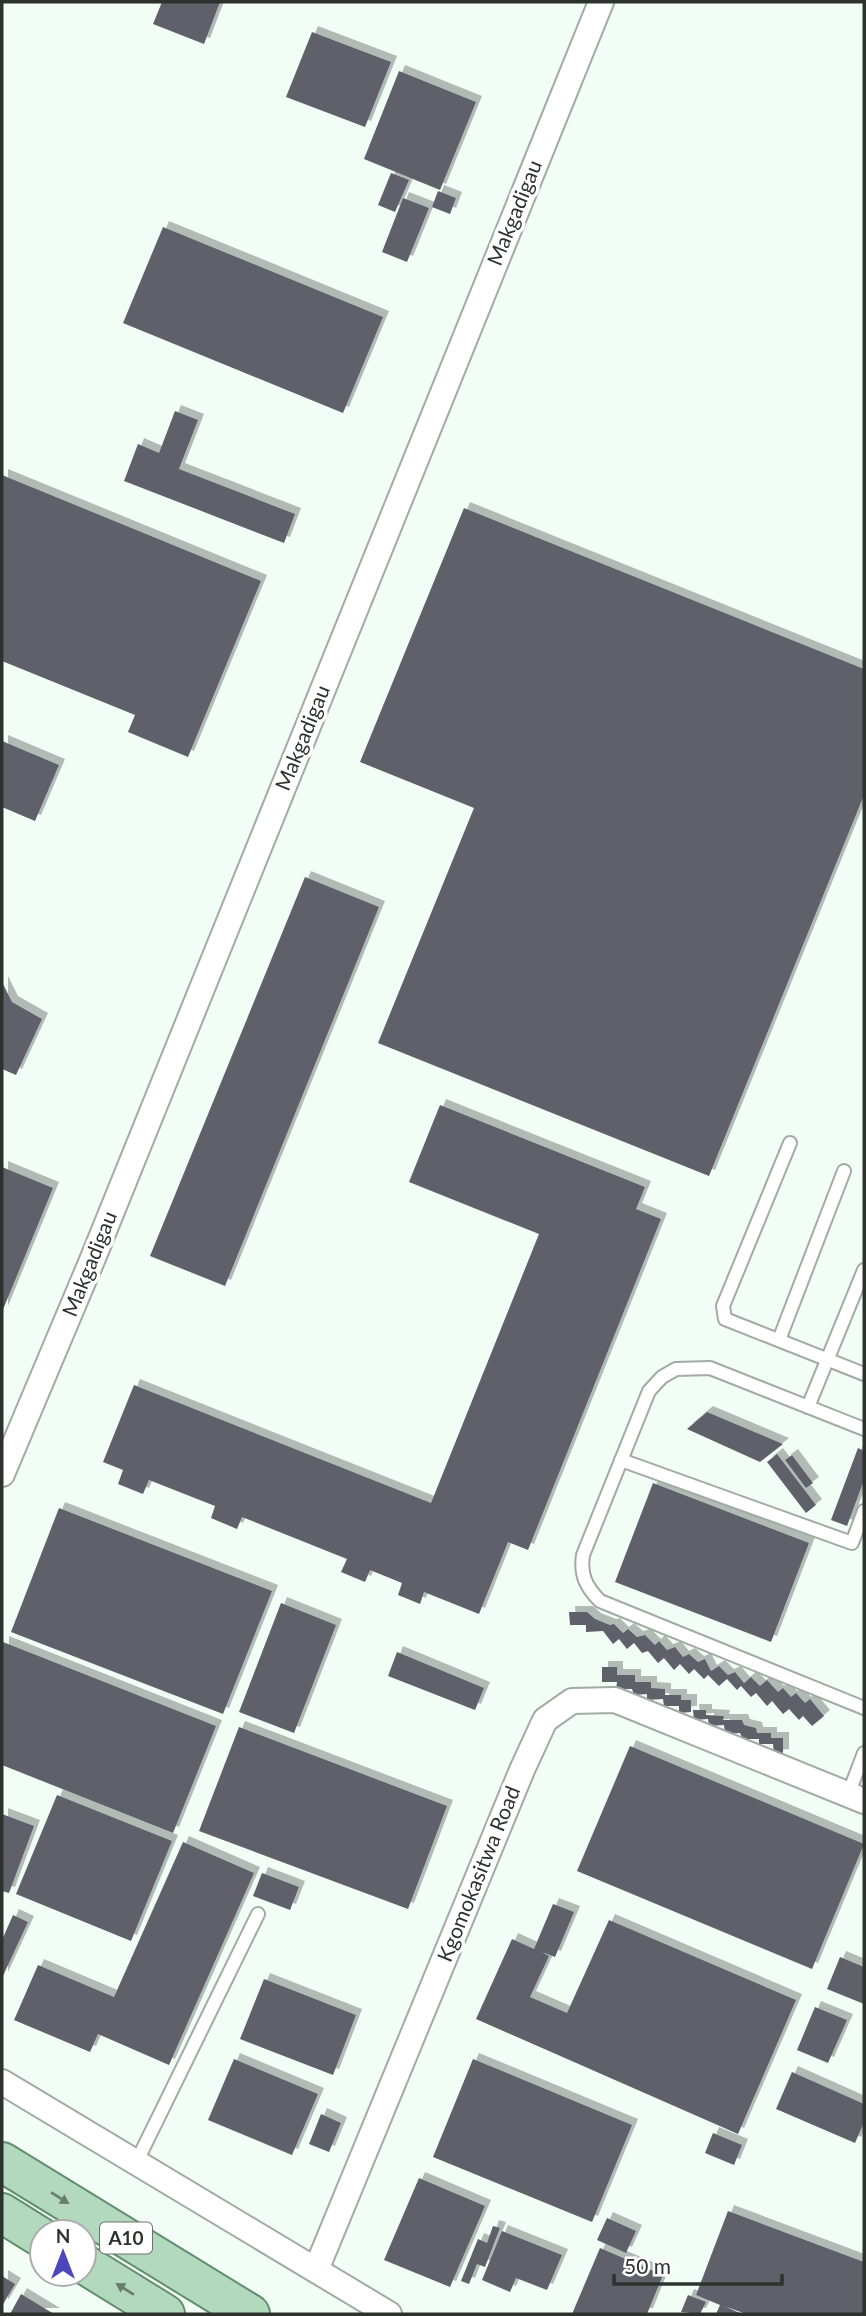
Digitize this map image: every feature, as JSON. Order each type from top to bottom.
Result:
[{"type":"main road","name":"A10","points":[[2,2162],[250,2314]]},
{"type":"main road","points":[[2,2213],[28,2229]]},
{"type":"main road","name":"A10","points":[[98,2273],[165,2314]]},
{"type":"street","name":"Makgadigau","points":[[2,1474],[93,1258],[601,2]]},
{"type":"street","name":"Kgomokasitwa Road","points":[[316,2270],[545,1720],[572,1701],[615,1700],[856,1798]]},
{"type":"street","points":[[2,2082],[389,2314]]},
{"type":"lane","points":[[790,1143],[723,1306],[725,1319],[864,1374]]},
{"type":"lane","points":[[779,1340],[844,1171]]},
{"type":"lane","points":[[808,1407],[864,1270]]},
{"type":"lane","points":[[864,1429],[710,1368],[676,1370],[662,1377],[649,1391],[583,1555],[581,1570],[587,1588],[600,1601],[864,1708]]},
{"type":"lane","points":[[621,1460],[852,1543],[864,1511]]},
{"type":"lane","points":[[856,1798],[864,1753]]},
{"type":"lane","points":[[136,2163],[258,1914]]},
{"type":"building","points":[[162,2],[220,2],[204,44],[153,24]]},
{"type":"building","points":[[312,32],[391,62],[365,127],[286,97]]},
{"type":"building","points":[[399,71],[476,102],[440,190],[364,159]]},
{"type":"building","points":[[391,173],[409,180],[395,212],[378,205]]},
{"type":"building","points":[[438,191],[456,198],[450,214],[432,207]]},
{"type":"building","points":[[403,198],[429,208],[407,262],[382,252]]},
{"type":"building","points":[[163,227],[383,317],[343,413],[123,323]]},
{"type":"building","points":[[175,411],[198,420],[179,469],[295,514],[284,543],[124,481],[138,444],[159,453]]},
{"type":"building","points":[[2,475],[261,581],[188,757],[128,732],[135,715],[2,661]]},
{"type":"building","points":[[464,508],[864,669],[864,795],[709,1176],[378,1043],[474,808],[360,762]]},
{"type":"building","points":[[2,741],[59,765],[35,821],[2,807]]},
{"type":"building","points":[[305,877],[379,907],[225,1286],[150,1256]]},
{"type":"building","points":[[2,982],[12,1002],[42,1019],[16,1075],[2,1069]]},
{"type":"building","points":[[440,1105],[645,1187],[636,1209],[661,1219],[528,1550],[508,1542],[479,1614],[424,1592],[420,1604],[398,1595],[402,1583],[370,1570],[365,1582],[341,1572],[347,1559],[242,1517],[237,1529],[211,1518],[215,1506],[149,1480],[143,1494],[118,1484],[123,1470],[103,1462],[134,1385],[431,1503],[539,1234],[409,1182]]},
{"type":"building","points":[[2,1167],[53,1188],[2,1312]]},
{"type":"building","points":[[707,1412],[783,1444],[760,1462],[687,1429]]},
{"type":"building","points":[[858,1448],[864,1451],[864,1480],[847,1526],[831,1520]]},
{"type":"building","points":[[777,1454],[816,1505],[806,1513],[767,1462]]},
{"type":"building","points":[[792,1455],[813,1483],[806,1488],[785,1460]]},
{"type":"building","points":[[653,1483],[809,1543],[771,1642],[615,1582]]},
{"type":"building","points":[[59,1508],[272,1591],[223,1714],[11,1632]]},
{"type":"building","points":[[281,1603],[336,1625],[294,1733],[239,1712]]},
{"type":"building","points":[[569,1612],[587,1612],[595,1619],[614,1624],[623,1633],[628,1629],[637,1637],[645,1635],[655,1645],[659,1641],[667,1650],[675,1647],[683,1657],[689,1654],[698,1662],[705,1659],[711,1671],[719,1666],[728,1675],[735,1672],[744,1683],[751,1677],[760,1686],[767,1680],[778,1692],[783,1688],[791,1697],[796,1693],[805,1703],[810,1699],[824,1716],[812,1726],[803,1716],[799,1720],[789,1709],[783,1714],[772,1701],[767,1706],[756,1693],[751,1697],[741,1686],[737,1690],[727,1679],[719,1686],[708,1675],[704,1679],[694,1669],[689,1674],[680,1664],[674,1670],[664,1658],[658,1663],[648,1651],[642,1653],[634,1643],[627,1649],[619,1639],[613,1644],[603,1631],[586,1632],[586,1625],[570,1625]]},
{"type":"building","points":[[3,1642],[216,1726],[173,1833],[2,1765]]},
{"type":"building","points":[[397,1652],[484,1688],[475,1710],[388,1676]]},
{"type":"building","points":[[602,1667],[617,1667],[617,1675],[635,1675],[635,1682],[651,1682],[651,1688],[665,1689],[665,1695],[681,1695],[681,1700],[691,1700],[691,1712],[679,1713],[679,1706],[664,1706],[663,1699],[647,1700],[647,1694],[634,1695],[632,1689],[616,1689],[617,1682],[602,1682]]},
{"type":"building","points":[[693,1710],[706,1710],[706,1715],[724,1716],[723,1720],[742,1720],[744,1725],[756,1728],[757,1733],[771,1733],[771,1738],[783,1738],[783,1755],[774,1756],[773,1744],[759,1744],[759,1739],[743,1739],[740,1733],[725,1734],[724,1725],[709,1726],[708,1719],[694,1720]]},
{"type":"building","points":[[239,1727],[447,1806],[408,1909],[199,1831]]},
{"type":"building","points":[[630,1746],[864,1844],[812,1969],[577,1871]]},
{"type":"building","points":[[57,1795],[172,1841],[131,1941],[16,1894]]},
{"type":"building","points":[[2,1814],[34,1826],[9,1893],[2,1891]]},
{"type":"building","points":[[183,1842],[254,1873],[169,2065],[98,2034],[90,2052],[14,2020],[38,1965],[114,1997]]},
{"type":"building","points":[[262,1873],[299,1887],[290,1910],[253,1896]]},
{"type":"building","points":[[553,1904],[574,1912],[555,1957],[542,1952],[549,1956],[530,1997],[567,2013],[609,1920],[796,2000],[738,2134],[476,2019],[512,1939],[534,1949]]},
{"type":"building","points":[[13,1915],[28,1922],[2,1978],[2,1940]]},
{"type":"building","points":[[840,1957],[864,1967],[864,2004],[827,1989]]},
{"type":"building","points":[[264,1979],[356,2015],[333,2075],[240,2039]]},
{"type":"building","points":[[815,2007],[847,2020],[828,2063],[797,2050]]},
{"type":"building","points":[[234,2059],[318,2094],[292,2155],[208,2120]]},
{"type":"building","points":[[473,2059],[632,2125],[592,2222],[433,2157]]},
{"type":"building","points":[[792,2072],[864,2104],[864,2122],[855,2143],[776,2109]]},
{"type":"building","points":[[321,2114],[341,2123],[329,2152],[309,2144]]},
{"type":"building","points":[[713,2133],[742,2145],[734,2165],[705,2153]]},
{"type":"building","points":[[419,2178],[485,2206],[450,2287],[384,2260]]},
{"type":"building","points":[[728,2211],[864,2262],[864,2314],[746,2314],[724,2306],[742,2314],[716,2314],[720,2305],[696,2295]]},
{"type":"building","points":[[607,2218],[636,2231],[626,2253],[597,2240]]},
{"type":"building","points":[[493,2226],[500,2228],[485,2267],[477,2264],[469,2284],[461,2281],[478,2239],[487,2243]]},
{"type":"building","points":[[502,2231],[562,2255],[547,2290],[516,2278],[510,2292],[482,2280]]},
{"type":"building","points":[[600,2248],[663,2275],[647,2314],[572,2314]]},
{"type":"building","points":[[2,2276],[15,2284],[2,2306]]},
{"type":"building","points":[[21,2294],[54,2314],[10,2314]]},
{"type":"building","points":[[688,2295],[706,2302],[700,2314],[681,2312]]}]
